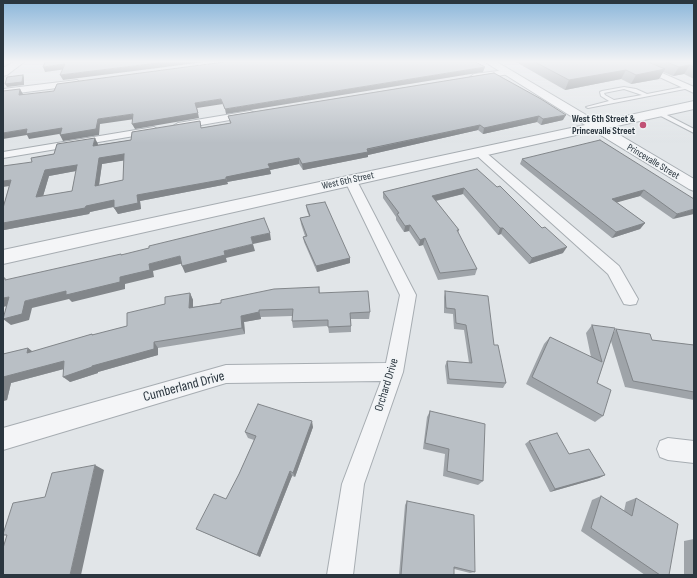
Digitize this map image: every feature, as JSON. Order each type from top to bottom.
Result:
[{"type":"street","points":[[3,92],[26,89]]},
{"type":"street","name":"Princevalle Street","points":[[534,89],[694,186]]},
{"type":"street","name":"West 6th Street","points":[[3,257],[694,105]]},
{"type":"street","points":[[3,155],[262,112]]},
{"type":"street","points":[[479,152],[614,270],[630,299]]},
{"type":"street","name":"Orchard Drive","points":[[340,575],[353,484],[394,372],[408,295],[351,180]]},
{"type":"street","name":"Cumberland Drive","points":[[3,439],[226,374],[394,372]]},
{"type":"street","points":[[668,449],[694,452]]},
{"type":"lane","points":[[613,102],[603,96],[602,92],[619,89]]},
{"type":"lane","points":[[629,89],[646,95]]},
{"type":"lane","points":[[588,107],[685,89]]},
{"type":"lane","points":[[659,113],[694,131]]},
{"type":"building","points":[[20,89],[19,95],[54,91],[55,89],[349,89],[225,109],[221,99],[195,103],[198,113],[132,124],[133,114],[98,119],[96,129],[60,135],[62,128],[26,134],[27,129],[3,133],[3,91]]},
{"type":"building","points":[[395,89],[523,89],[566,115],[543,119],[539,116],[484,128],[480,125],[367,149],[368,152],[302,164],[299,158],[268,164],[270,168],[226,177],[226,179],[137,195],[138,203],[114,208],[114,200],[86,206],[85,208],[3,223],[3,208],[11,180],[3,181],[3,166],[32,162],[31,158],[54,154],[57,144],[95,138],[93,146],[131,140],[132,132],[200,121],[201,128],[231,123],[228,116]],"holes":[[[124,154],[123,180],[95,186],[99,158]],[[77,165],[72,191],[36,197],[45,170]]]},
{"type":"building","points":[[600,140],[694,199],[694,209],[677,214],[644,190],[612,199],[645,223],[616,232],[522,159]]},
{"type":"building","points":[[477,169],[497,187],[500,186],[542,228],[545,227],[567,247],[532,258],[503,228],[500,228],[464,188],[432,196],[459,230],[457,230],[477,269],[440,273],[425,238],[420,240],[410,225],[405,226],[397,214],[399,213],[383,192]]},
{"type":"building","points":[[325,202],[350,258],[316,266],[303,237],[307,236],[300,218],[310,216],[306,205]]},
{"type":"building","points":[[264,218],[270,233],[251,237],[253,244],[224,251],[225,255],[182,266],[180,256],[149,264],[150,270],[120,277],[120,282],[66,295],[66,291],[25,301],[22,314],[3,319],[9,297],[3,298],[3,278],[5,278],[5,280],[121,255],[149,248],[149,246]]},
{"type":"building","points":[[319,287],[319,293],[368,291],[370,312],[350,313],[351,326],[328,327],[328,320],[292,321],[293,309],[259,310],[259,312],[241,316],[242,328],[154,342],[154,349],[92,366],[63,377],[64,361],[3,377],[3,354],[28,348],[27,353],[92,334],[127,326],[127,313],[165,304],[165,297],[190,293],[189,308],[221,303],[221,300],[274,289]]},
{"type":"building","points":[[445,291],[488,296],[494,345],[498,345],[506,383],[449,379],[447,361],[472,363],[466,325],[456,323],[455,309],[446,308]]},
{"type":"building","points":[[592,325],[615,328],[597,383],[611,390],[603,416],[532,377],[550,337],[602,362]]},
{"type":"building","points":[[616,329],[650,334],[652,340],[694,345],[694,392],[633,381]]},
{"type":"building","points":[[258,404],[312,421],[293,473],[290,471],[257,555],[196,529],[214,494],[226,499],[239,474],[256,436],[245,432]]},
{"type":"building","points":[[430,411],[485,424],[483,481],[447,471],[449,449],[425,443]]},
{"type":"building","points":[[557,433],[569,454],[589,449],[605,475],[555,489],[529,441]]},
{"type":"building","points":[[95,465],[70,575],[3,575],[3,548],[7,535],[3,534],[13,503],[45,497],[52,473]]},
{"type":"building","points":[[601,496],[632,516],[636,498],[678,524],[669,575],[660,575],[591,528]]},
{"type":"building","points":[[407,501],[474,515],[475,572],[454,567],[454,575],[401,575]]},
{"type":"place","name":"West 6th Street & Princevalle Street","points":[[643,125]]}]
